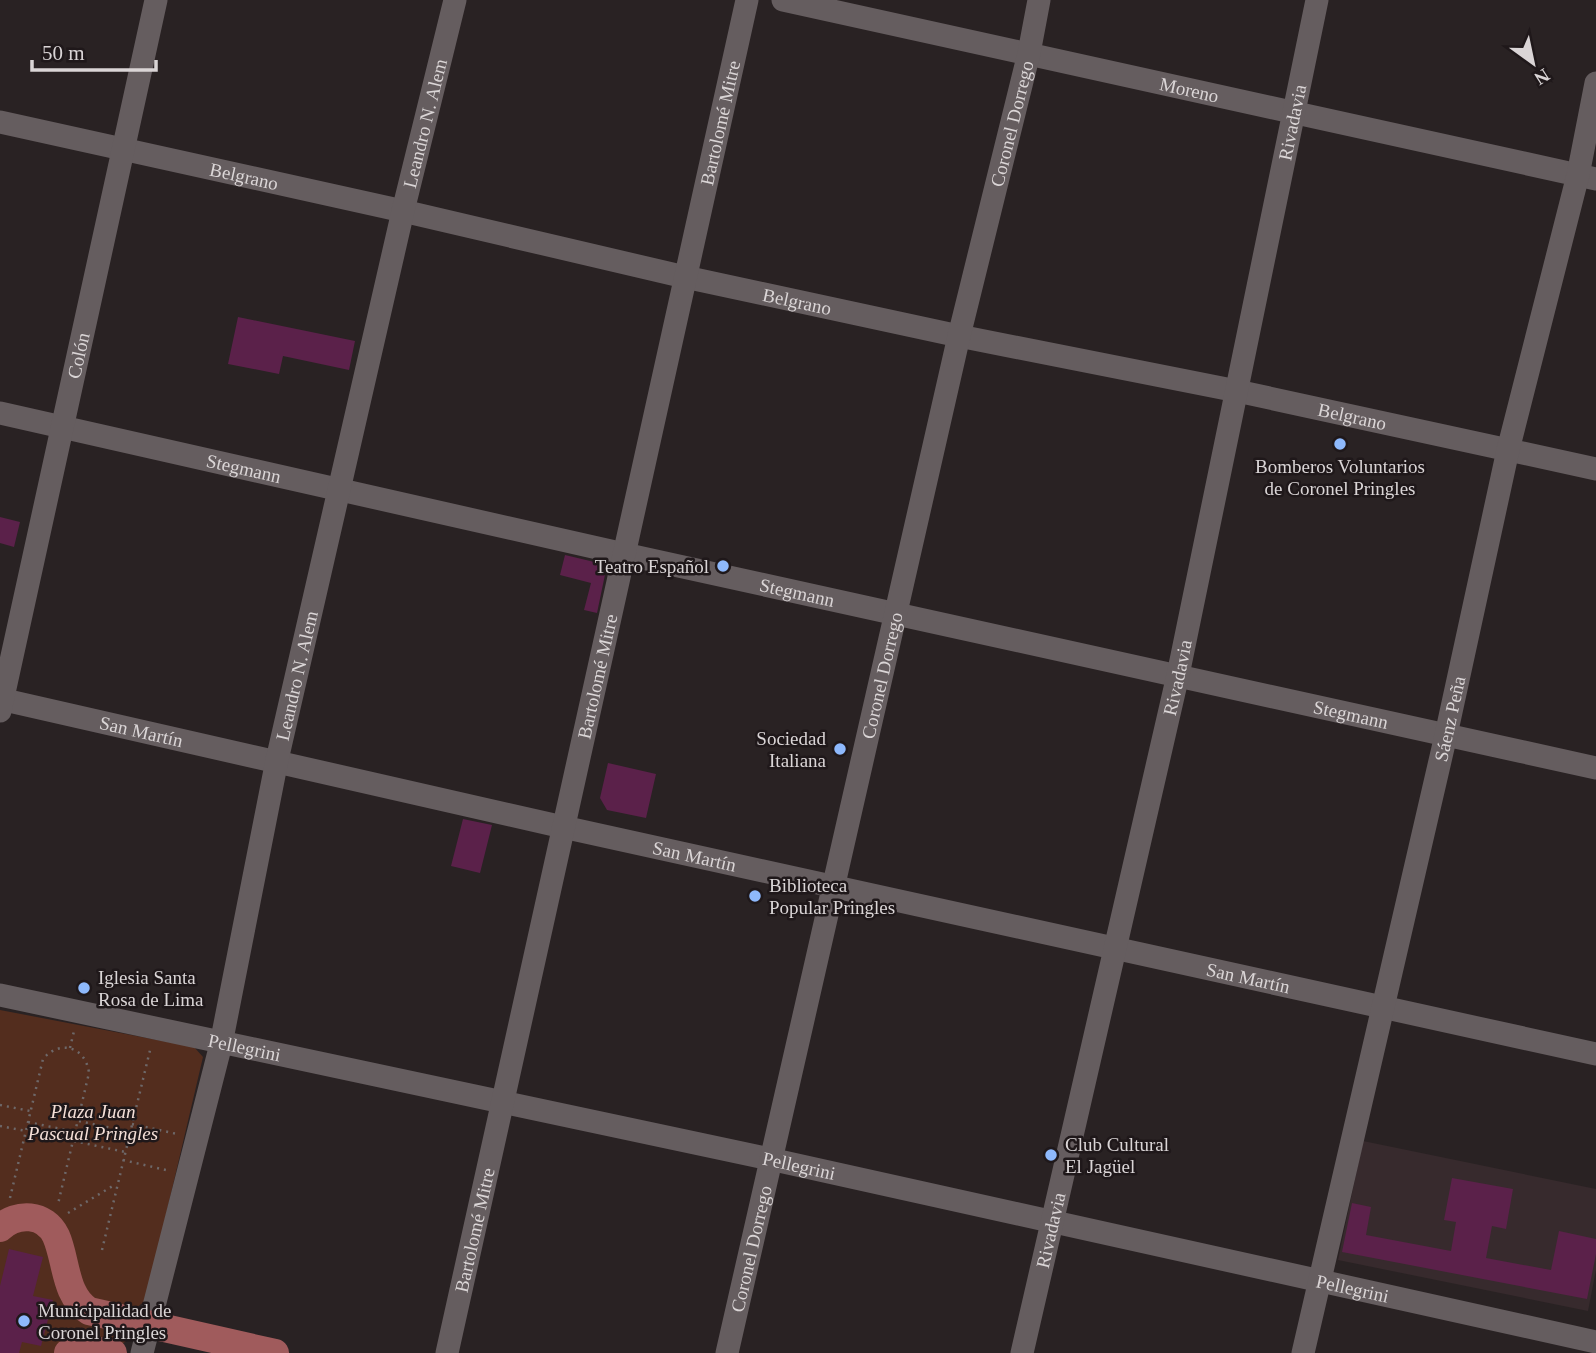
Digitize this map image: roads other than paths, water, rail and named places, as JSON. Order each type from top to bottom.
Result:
[{"type":"main road","points":[[4,1216],[13,1219],[33,1217],[51,1228],[75,1298],[89,1311],[275,1353]]},
{"type":"main road","points":[[68,1353],[77,1348],[113,1353]]},
{"type":"street","name":"Colón","points":[[1,703],[156,0]]},
{"type":"street","name":"Leandro N. Alem","points":[[142,1353],[221,1044],[277,760],[403,211],[455,0]]},
{"type":"street","name":"Bartolomé Mitre","points":[[447,1353],[747,0]]},
{"type":"street","name":"Moreno","points":[[783,0],[1587,177]]},
{"type":"street","name":"Coronel Dorrego","points":[[727,1353],[959,335],[1029,53],[1039,0]]},
{"type":"street","name":"Rivadavia","points":[[1022,1353],[1178,676],[1317,0]]},
{"type":"street","name":"Sáenz Peña","points":[[1303,1353],[1446,735],[1508,450],[1587,177],[1596,83]]},
{"type":"street","name":"Belgrano","points":[[0,122],[685,276],[1596,469]]},
{"type":"street","name":"Stegmann","points":[[0,413],[624,554],[1596,768]]},
{"type":"street","name":"San Martín","points":[[1,703],[277,760],[564,827],[1596,1054]]},
{"type":"street","name":"Pellegrini","points":[[0,995],[221,1044],[770,1158],[1596,1342]]},
{"type":"place","name":"Bomberos Voluntarios de Coronel Pringles","points":[[1340,444]]},
{"type":"place","name":"Teatro Español","points":[[723,566]]},
{"type":"place","name":"Sociedad Italiana","points":[[840,749]]},
{"type":"place","name":"Biblioteca Popular Pringles","points":[[755,896]]},
{"type":"place","name":"Iglesia Santa Rosa de Lima","points":[[84,988]]},
{"type":"place","name":"Club Cultural El Jagüel","points":[[1051,1155]]},
{"type":"place","name":"Municipalidad de Coronel Pringles","points":[[24,1321]]},
{"type":"park label","name":"Plaza Juan Pascual Pringles","points":[[93,1122]]}]
